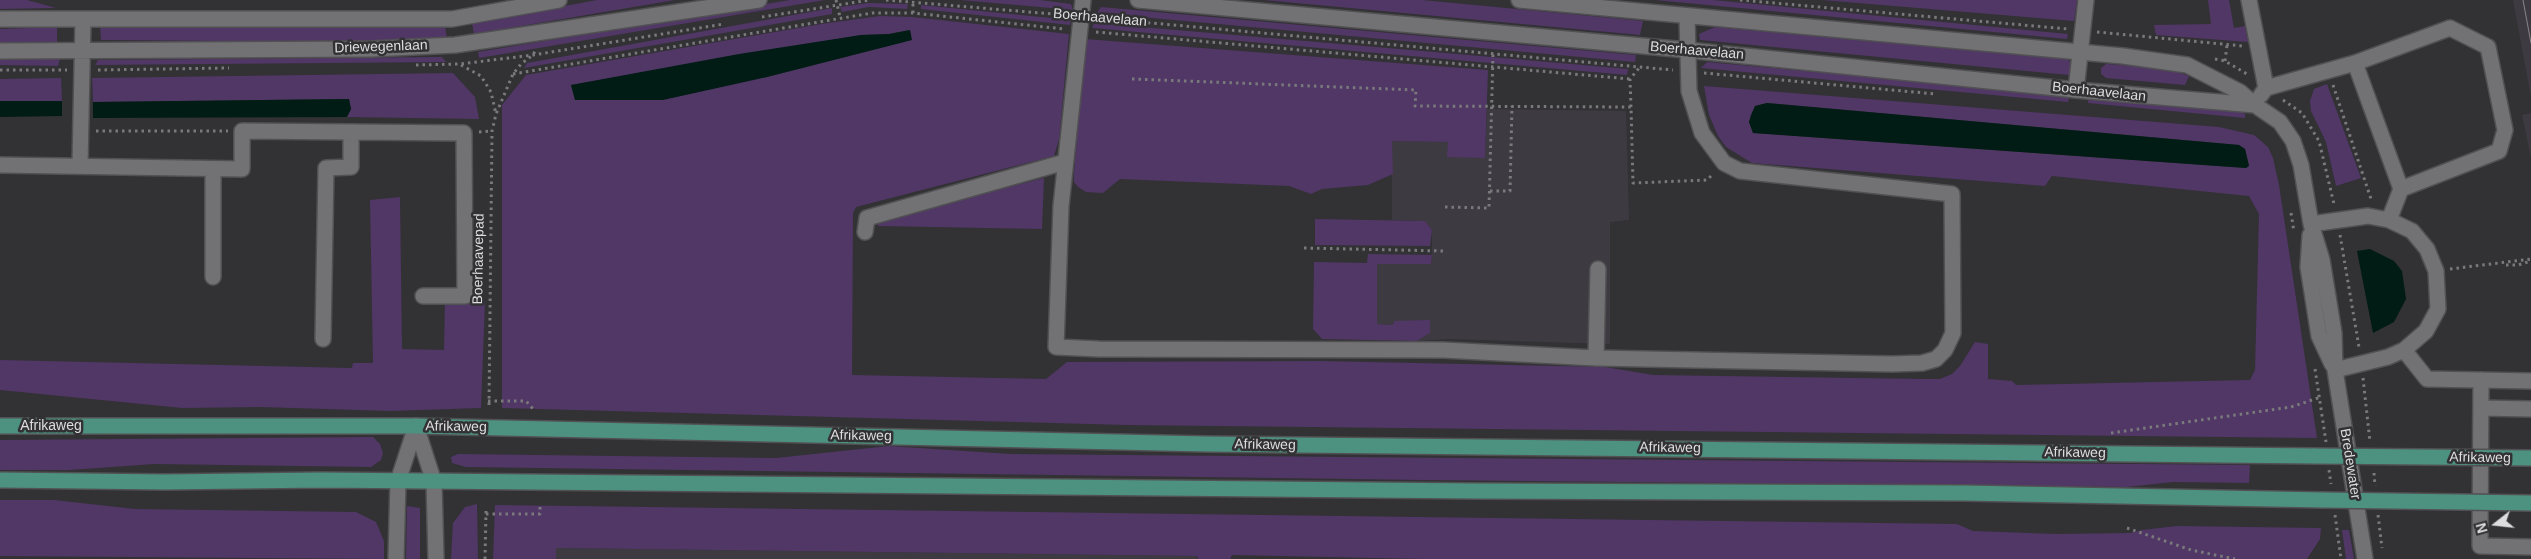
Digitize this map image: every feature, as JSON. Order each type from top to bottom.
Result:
[{"type":"main road","name":"Afrikaweg","points":[[0,426],[416,426],[1206,444],[2321,452],[2531,458]]},
{"type":"main road","points":[[0,480],[398,481],[1475,491],[1965,493],[2531,503]]},
{"type":"street","name":"Driewegenlaan","points":[[0,19],[452,19],[559,0]]},
{"type":"street","name":"Driewegenlaan","points":[[0,51],[372,49],[455,45],[759,0]]},
{"type":"street","points":[[1082,0],[1061,206],[1056,347],[1443,350],[1596,358],[1892,364],[1922,363],[1936,358],[1945,350],[1953,333],[1952,194],[1740,171],[1724,163],[1702,133],[1689,91],[1687,17]]},
{"type":"street","name":"Boerhaavelaan","points":[[1138,0],[1688,50],[2076,90],[2255,105]]},
{"type":"street","name":"Boerhaavelaan","points":[[1519,0],[2080,53],[2187,66],[2240,92],[2280,122],[2292,141],[2301,165],[2311,224],[2322,260],[2334,333],[2335,370]]},
{"type":"street","points":[[2076,90],[2086,0]]},
{"type":"street","points":[[2249,0],[2266,88]]},
{"type":"street","points":[[80,165],[83,20]]},
{"type":"street","points":[[2255,105],[2266,88],[2355,63],[2450,28],[2488,47],[2506,130],[2499,151],[2401,189],[2383,218]]},
{"type":"street","points":[[2355,63],[2401,189]]},
{"type":"street","points":[[0,165],[80,165],[242,170],[242,131],[464,133],[465,296],[423,296]]},
{"type":"street","points":[[323,339],[326,168],[350,167],[350,133]]},
{"type":"street","points":[[864,232],[867,218],[1065,162]]},
{"type":"street","points":[[213,169],[213,277]]},
{"type":"street","points":[[2311,224],[2368,216],[2383,218],[2412,231],[2427,249],[2436,271],[2438,309],[2426,331],[2404,350],[2335,370]]},
{"type":"street","points":[[1596,358],[1598,269]]},
{"type":"street","points":[[2404,350],[2427,379],[2531,381]]},
{"type":"street","name":"Bredewater","points":[[2335,370],[2365,559]]},
{"type":"street","points":[[2480,380],[2480,546],[2531,546]]},
{"type":"street","points":[[2481,408],[2531,408]]},
{"type":"street","points":[[396,559],[398,481],[416,426]]},
{"type":"street","points":[[416,426],[434,482],[436,559]]},
{"type":"path","points":[[836,0],[840,17]]},
{"type":"path","points":[[758,18],[870,0]]},
{"type":"path","name":"Boerhaavelaan","points":[[886,0],[913,0],[1081,17],[1945,95]]},
{"type":"path","points":[[913,0],[913,13]]},
{"type":"path","points":[[1740,0],[2082,30],[2258,48]]},
{"type":"path","points":[[455,45],[460,64],[533,55],[729,23]]},
{"type":"path","points":[[2225,61],[2227,45]]},
{"type":"path","points":[[1445,207],[1489,208],[1493,54]]},
{"type":"path","name":"Boerhaavepad","points":[[533,55],[520,64],[514,74],[496,114],[492,131],[488,403],[526,401],[534,410]]},
{"type":"path","name":"Boerhaavepad","points":[[460,64],[481,76],[491,92],[496,114]]},
{"type":"path","points":[[2329,71],[2383,218]]},
{"type":"path","points":[[1132,79],[1416,90],[1415,106],[1630,107],[1632,183],[1706,180],[1724,163]]},
{"type":"path","points":[[1490,191],[1510,191],[1512,106]]},
{"type":"path","points":[[81,131],[242,131]]},
{"type":"path","points":[[2333,201],[2362,363]]},
{"type":"path","points":[[2290,206],[2294,235]]},
{"type":"path","points":[[1304,248],[1445,251]]},
{"type":"path","points":[[2448,270],[2531,260]]},
{"type":"path","points":[[2110,433],[2291,406],[2319,398],[2313,359]]},
{"type":"path","name":"Bredewater","points":[[2362,363],[2371,452]]},
{"type":"path","name":"Bredewater","points":[[2319,398],[2321,452]]},
{"type":"path","name":"Bredewater","points":[[2329,469],[2330,499],[2341,559]]},
{"type":"path","name":"Bredewater","points":[[2373,471],[2375,491]]},
{"type":"path","points":[[485,559],[486,512],[540,514],[540,504]]},
{"type":"path","name":"Bredewater","points":[[2378,510],[2382,549]]},
{"type":"path","points":[[2128,528],[2192,550],[2235,559]]},
{"type":"shaded area","points":[[0,0],[27,0],[56,8],[0,9]]},
{"type":"shaded area","points":[[597,0],[675,0],[474,34],[472,23]]},
{"type":"shaded area","points":[[790,0],[825,0],[479,58],[478,52]]},
{"type":"shaded area","points":[[960,0],[1040,0],[1071,4],[1073,10]]},
{"type":"shaded area","points":[[1264,0],[1422,0],[1643,21],[1640,35]]},
{"type":"shaded area","points":[[1655,0],[1713,0],[2068,34],[2067,39]]},
{"type":"shaded area","points":[[1822,0],[2077,0],[2074,21]]},
{"type":"shaded area","points":[[2208,0],[2229,0],[2234,28],[2245,26],[2248,42],[2156,35],[2154,25],[2211,24]]},
{"type":"shaded area","points":[[2513,0],[2531,0],[2531,97]]},
{"type":"shaded area","points":[[868,3],[908,4],[907,9],[869,7],[842,12],[840,7]]},
{"type":"shaded area","points":[[921,5],[1071,20],[1070,25],[921,9]]},
{"type":"shaded area","points":[[1101,7],[1636,55],[1635,62],[1097,13]]},
{"type":"shaded area","points":[[832,8],[832,14],[524,68],[527,63]]},
{"type":"shaded area","points":[[880,16],[912,17],[1069,34],[1059,139],[1054,156],[856,207],[853,213],[852,375],[1046,379],[1067,362],[1321,361],[1605,367],[1653,375],[1940,379],[1952,374],[1960,366],[1975,342],[1988,344],[1988,379],[2012,381],[2016,385],[2250,380],[2255,370],[2259,214],[2249,196],[2052,176],[2045,186],[1752,163],[1726,147],[1718,136],[1709,115],[1704,86],[2219,127],[2254,135],[2268,147],[2273,158],[2279,185],[2317,438],[1126,425],[502,408],[502,105],[526,75],[821,24]],"holes":[[[910,30],[911,40],[767,77],[623,100],[575,100],[571,85],[861,35],[889,34]],[[1767,103],[2239,145],[2245,149],[2249,165],[2246,168],[1753,133],[1749,122],[1755,106]]]},
{"type":"shaded area","points":[[1094,23],[1628,69],[1627,75],[1092,28]]},
{"type":"shaded area","points":[[100,25],[445,26],[447,38],[335,42],[101,40]]},
{"type":"shaded area","points":[[57,27],[57,42],[0,42],[0,29]]},
{"type":"shaded area","points":[[1715,27],[2067,59],[2072,63],[2073,69],[2069,75],[1700,40],[1699,34]]},
{"type":"shaded area","points":[[910,30],[912,40],[767,77],[663,100],[575,100],[571,85],[739,54],[861,35],[889,34]]},
{"type":"shaded area","points":[[1085,39],[1488,70],[1485,158],[1447,157],[1448,142],[1392,141],[1393,174],[1368,185],[1322,189],[1311,194],[1289,186],[1120,179],[1103,193],[1086,192],[1074,182]]},
{"type":"shaded area","points":[[442,57],[446,62],[95,65],[98,60]]},
{"type":"shaded area","points":[[0,59],[60,59],[58,66],[0,65]]},
{"type":"shaded area","points":[[1707,62],[2070,95],[2068,102],[1701,68]]},
{"type":"shaded area","points":[[2106,64],[2166,68],[2189,76],[2185,85],[2106,78],[2101,74],[2101,68]]},
{"type":"shaded area","points":[[453,73],[475,97],[479,119],[347,117],[351,109],[349,99],[93,102],[92,78]]},
{"type":"shaded area","points":[[61,78],[62,101],[0,101],[0,79]]},
{"type":"shaded area","points":[[2327,84],[2361,178],[2336,186],[2326,142],[2311,111],[2310,101],[2314,89]]},
{"type":"shaded area","points":[[2088,96],[2234,109],[2245,114],[2245,118],[2088,103]]},
{"type":"shaded area","points":[[349,99],[351,109],[347,117],[93,118],[93,102]]},
{"type":"shaded area","points":[[0,101],[62,101],[62,116],[0,117]]},
{"type":"shaded area","points":[[1767,103],[2239,145],[2245,149],[2249,166],[2246,168],[1753,133],[1749,122],[1755,106]]},
{"type":"shaded area","points":[[1487,109],[1626,111],[1629,220],[1610,222],[1610,344],[1450,339],[1417,341],[1430,333],[1394,321],[1393,325],[1377,324],[1377,263],[1431,264],[1432,255],[1432,230],[1425,221],[1392,220],[1392,141],[1448,142],[1485,158]]},
{"type":"shaded area","points":[[2531,113],[2531,158],[2522,115]]},
{"type":"shaded area","points":[[1044,178],[1042,229],[878,226],[878,220]]},
{"type":"shaded area","points":[[400,197],[402,349],[444,350],[445,301],[485,301],[481,408],[391,411],[260,407],[182,408],[0,390],[0,360],[352,368],[353,363],[373,363],[370,200]]},
{"type":"shaded area","points":[[1315,219],[1425,221],[1432,230],[1430,246],[1315,245]]},
{"type":"shaded area","points":[[2370,249],[2394,261],[2402,271],[2406,299],[2394,322],[2373,333],[2357,251]]},
{"type":"shaded area","points":[[1368,254],[1432,255],[1431,264],[1377,264],[1377,324],[1393,325],[1394,321],[1430,320],[1430,333],[1417,341],[1322,339],[1313,329],[1314,262],[1367,263]]},
{"type":"shaded area","points":[[373,437],[380,444],[383,453],[381,460],[371,467],[154,464],[70,470],[0,470],[0,440]]},
{"type":"shaded area","points":[[889,446],[1010,454],[2250,465],[2249,483],[2173,482],[2127,487],[466,467],[452,463],[451,457],[458,454],[776,458]]},
{"type":"shaded area","points":[[0,500],[54,500],[135,509],[356,512],[376,522],[384,541],[384,559],[0,556]]},
{"type":"shaded area","points":[[477,504],[478,559],[451,559],[453,523],[465,507]]},
{"type":"shaded area","points":[[495,505],[1957,524],[1973,531],[2056,534],[2130,533],[2177,526],[2321,528],[2320,539],[2307,559],[1423,559],[1232,555],[1230,559],[1198,559],[1197,556],[556,548],[556,559],[493,559]]},
{"type":"shaded area","points":[[407,506],[420,508],[420,559],[406,559]]},
{"type":"shaded area","points":[[2342,530],[2349,530],[2354,559],[2346,559]]},
{"type":"shaded area","points":[[556,548],[1196,556],[1197,559],[556,559]]},
{"type":"tram line","points":[[2523,0],[2531,43]]}]
